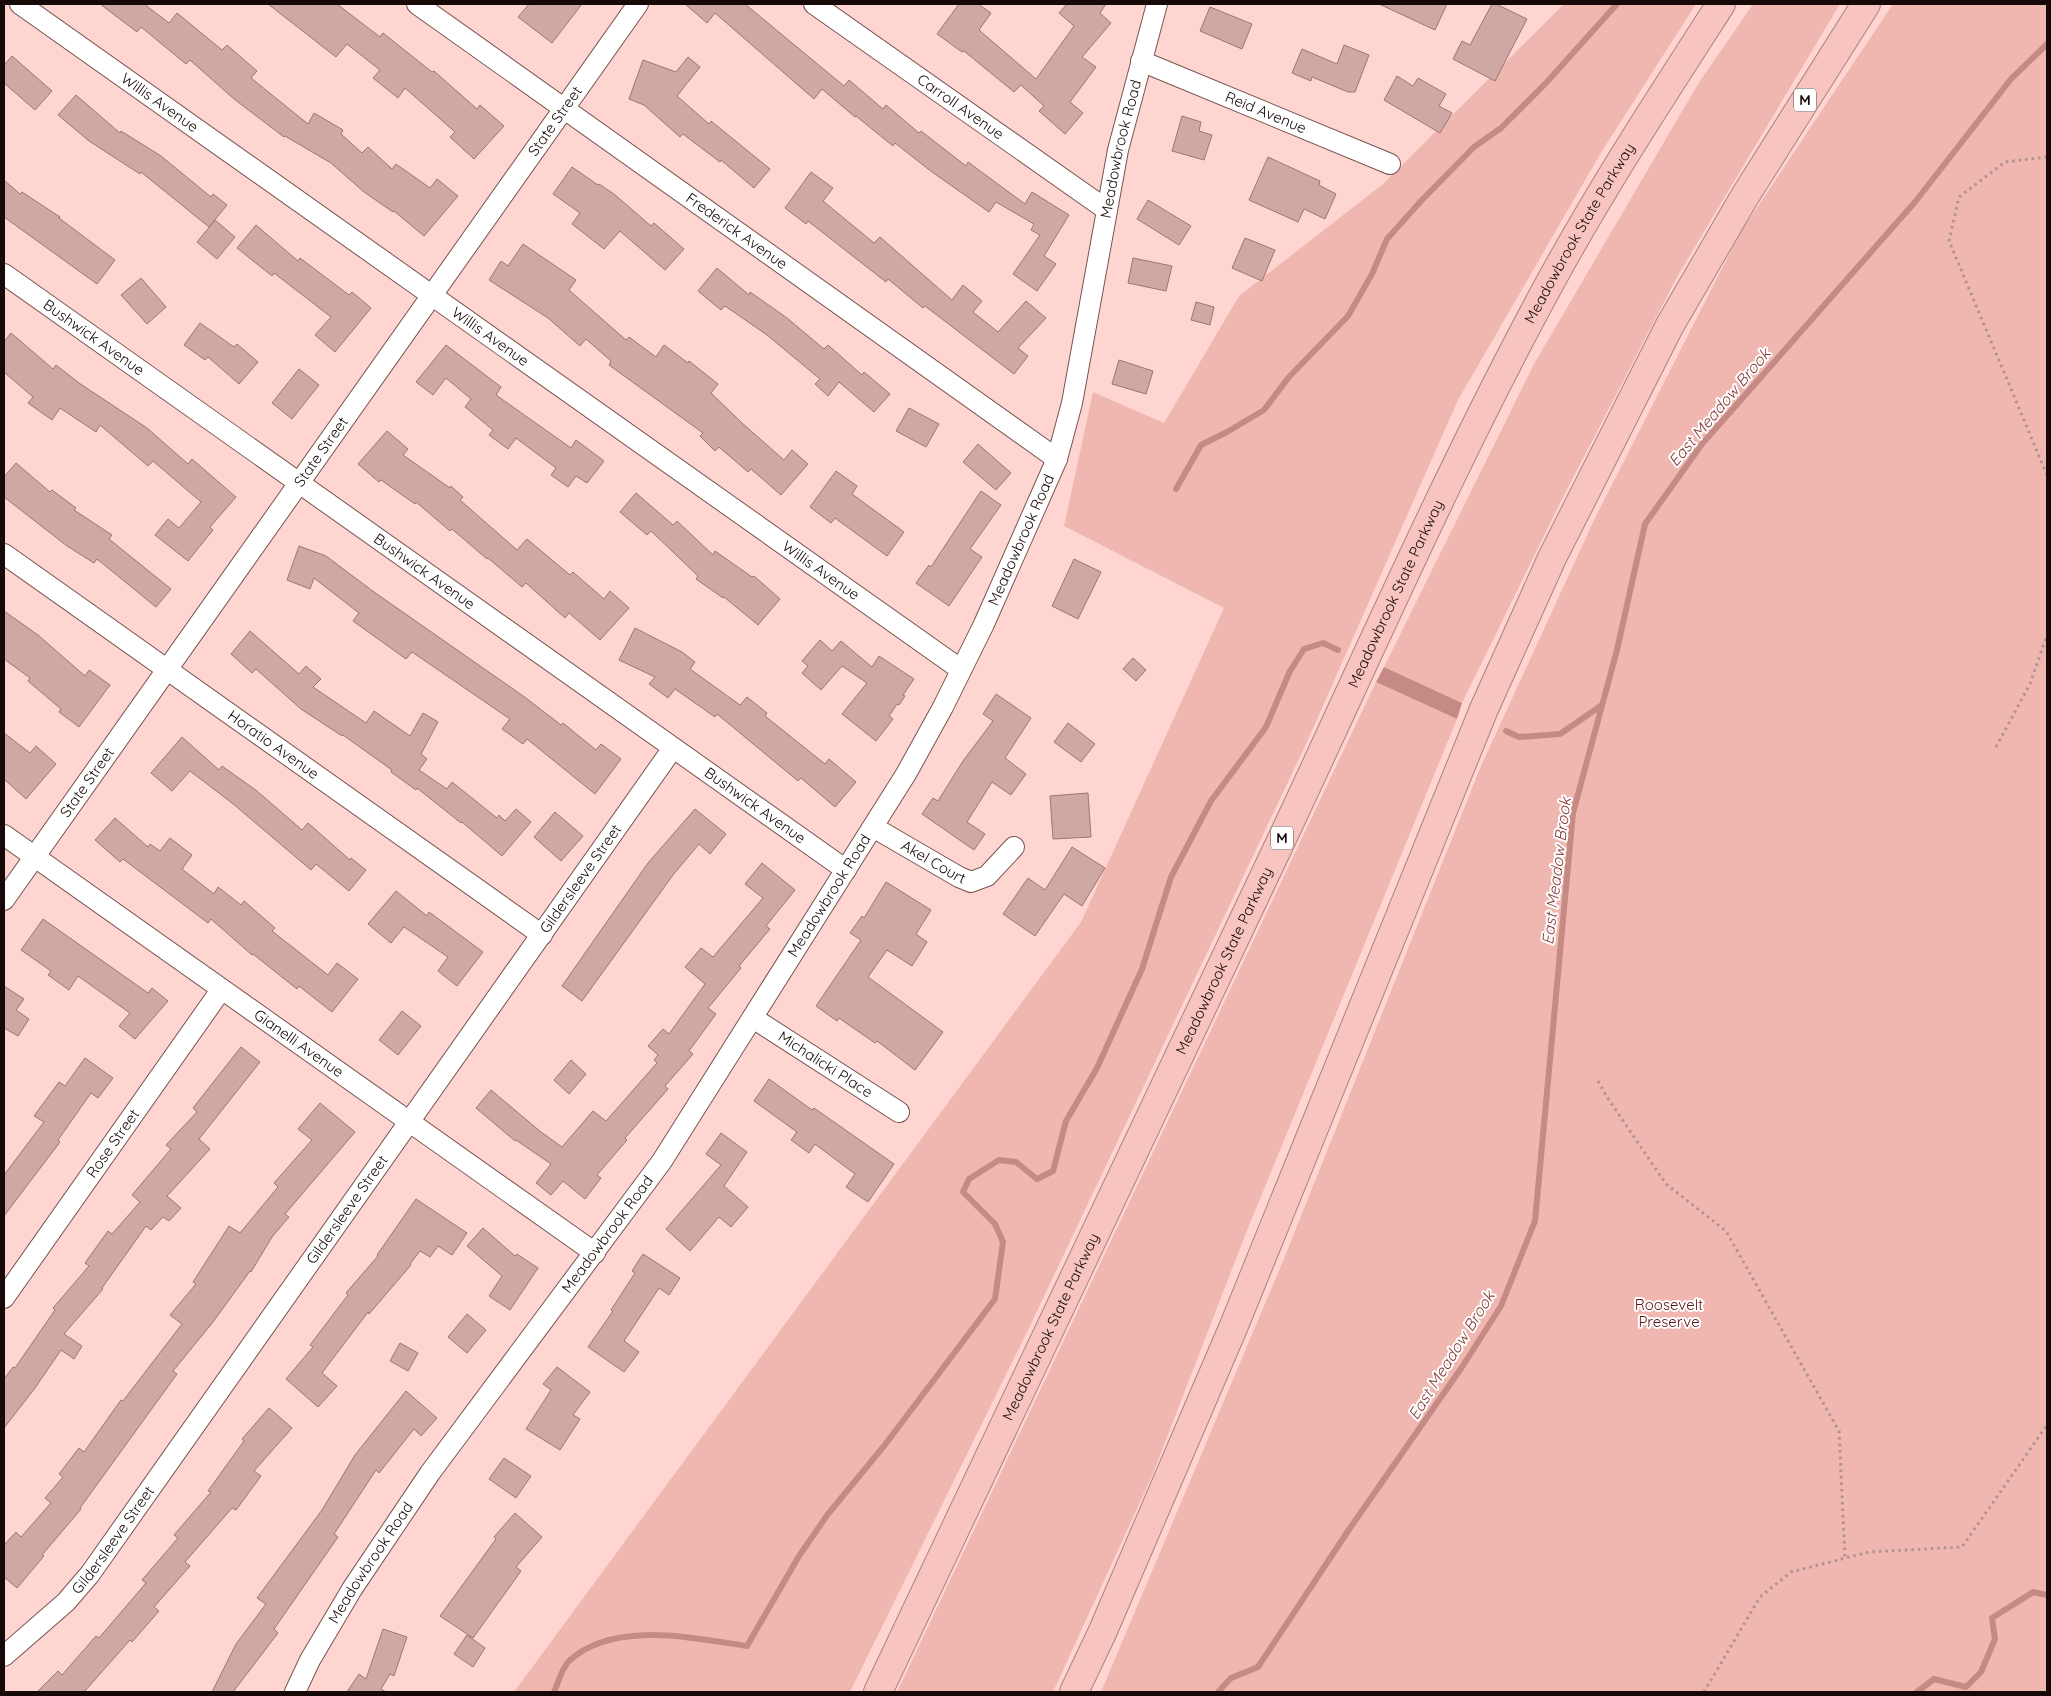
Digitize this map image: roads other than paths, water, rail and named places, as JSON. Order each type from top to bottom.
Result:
[{"type":"highway","name":"Meadowbrook State Parkway","points":[[878,1692],[1294,812],[1435,509],[1487,404],[1554,276],[1637,136],[1722,4]]},
{"type":"highway","name":"M","points":[[1074,1692],[1102,1633],[1233,1328],[1484,709],[1552,558],[1670,325],[1745,196],[1866,4]]},
{"type":"street","name":"Willis Avenue","points":[[20,4],[960,669]]},
{"type":"street","name":"Frederick Avenue","points":[[417,4],[1057,459]]},
{"type":"street","name":"State Street","points":[[4,900],[638,4]]},
{"type":"street","name":"Carroll Avenue","points":[[814,4],[1107,210]]},
{"type":"street","name":"Meadowbrook Road","points":[[295,1692],[310,1660],[352,1590],[430,1473],[662,1161],[906,774],[938,715],[984,624],[1057,459],[1072,402],[1118,150],[1157,4]]},
{"type":"street","name":"Reid Avenue","points":[[1141,61],[1390,164]]},
{"type":"street","name":"Bushwick Avenue","points":[[4,274],[846,870]]},
{"type":"street","name":"Horatio Avenue","points":[[4,554],[542,935]]},
{"type":"street","name":"Gildersleeve Street","points":[[4,1656],[66,1602],[90,1574],[673,748]]},
{"type":"street","name":"Akel Court","points":[[873,827],[959,877],[971,882],[987,876],[1014,847]]},
{"type":"street","name":"Gianelli Avenue","points":[[4,835],[594,1253]]},
{"type":"street","name":"Rose Street","points":[[4,1298],[221,990]]},
{"type":"street","name":"Michalicki Place","points":[[753,1018],[898,1112]]},
{"type":"waterway","points":[[1176,489],[1201,445],[1264,410],[1289,377],[1348,316],[1372,274],[1387,239],[1421,201],[1474,147],[1501,128],[1546,83],[1617,4]]},
{"type":"waterway","name":"East Meadow Brook","points":[[1218,1692],[1231,1678],[1258,1667],[1348,1531],[1462,1367],[1501,1306],[1535,1221],[1573,813],[1617,650],[1645,524],[1702,444],[1915,202],[2011,79],[2047,44]]},
{"type":"waterway","points":[[554,1692],[562,1672],[569,1661],[587,1648],[608,1640],[630,1636],[679,1636],[747,1646],[799,1556],[828,1514],[884,1446],[995,1299],[1003,1242],[995,1224],[963,1192],[969,1179],[999,1160],[1016,1162],[1037,1179],[1053,1171],[1066,1121],[1097,1068],[1142,969],[1171,877],[1211,801],[1266,727],[1290,671],[1304,649],[1323,643],[1338,650]]},
{"type":"waterway","points":[[1506,731],[1519,737],[1560,734],[1602,705]]},
{"type":"waterway","points":[[1917,1692],[1934,1679],[1966,1687],[1981,1672],[1995,1639],[1992,1618],[2033,1592],[2047,1595]]},
{"type":"park label","name":"Roosevelt Preserve","points":[[1669,1314]]}]
